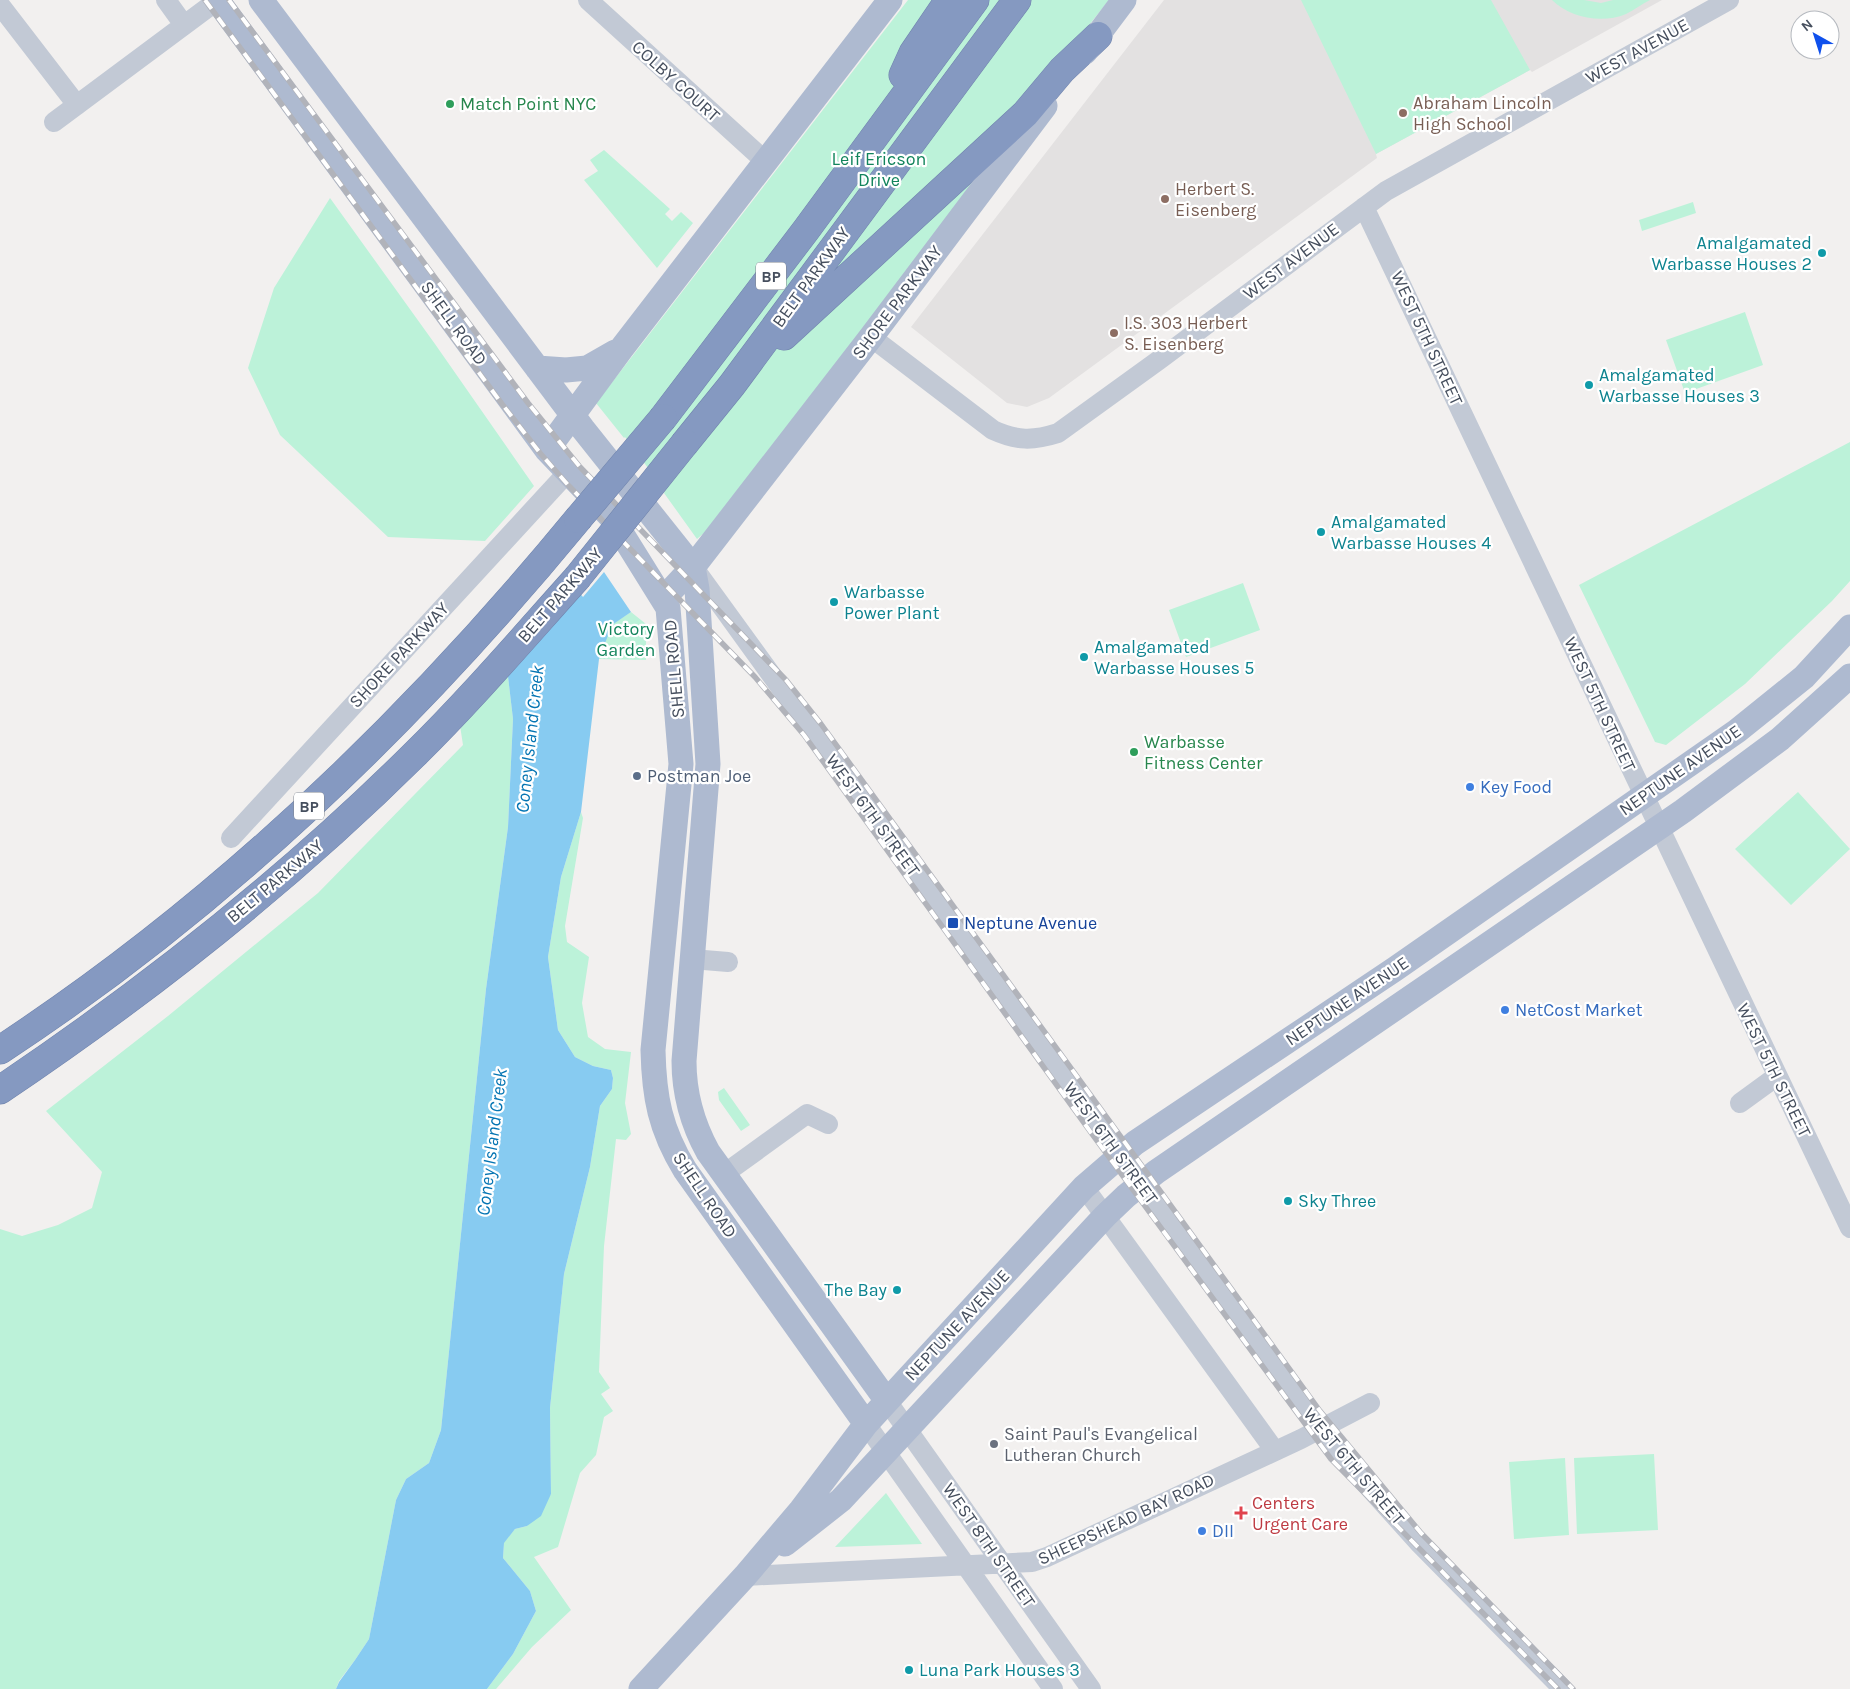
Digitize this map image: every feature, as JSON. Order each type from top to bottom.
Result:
[{"type":"highway","points":[[876,133],[913,52],[949,0]]},
{"type":"highway","name":"BELT PARKWAY","points":[[0,1050],[119,967],[217,890],[303,812],[386,732],[470,642],[551,552],[663,418],[806,230],[975,0]]},
{"type":"highway","name":"BELT PARKWAY","points":[[0,1090],[152,983],[330,834],[415,755],[499,665],[577,578],[732,385],[1017,0]]},
{"type":"highway","points":[[732,385],[1024,114],[1062,70],[1098,36]]},
{"type":"main road","name":"SHELL ROAD","points":[[217,0],[547,450],[612,518],[664,598],[670,619],[681,764],[653,1050],[654,1083],[658,1110],[671,1144],[685,1170],[866,1424]]},
{"type":"main road","name":"SHELL ROAD","points":[[261,0],[537,368],[693,567],[697,589],[708,764],[684,1060],[686,1092],[699,1135],[724,1174],[887,1401]]},
{"type":"main road","points":[[547,450],[622,348],[890,0]]},
{"type":"main road","name":"SHORE PARKWAY","points":[[664,598],[693,567],[871,337],[1124,0]]},
{"type":"main road","points":[[537,368],[566,370],[587,368],[622,348]]},
{"type":"main road","name":"NEPTUNE AVENUE","points":[[641,1689],[745,1576],[801,1510],[866,1424],[1084,1187],[1119,1155],[1395,970],[1737,731],[1804,676],[1850,627]]},
{"type":"main road","name":"NEPTUNE AVENUE","points":[[745,1576],[841,1500],[1105,1216],[1156,1172],[1659,828],[1780,739],[1850,676]]},
{"type":"street","points":[[166,0],[184,25]]},
{"type":"street","points":[[54,122],[217,0]]},
{"type":"street","name":"COLBY COURT","points":[[588,0],[765,161]]},
{"type":"street","name":"WEST AVENUE","points":[[871,337],[993,430],[1022,439],[1039,438],[1058,433],[1386,191],[1729,0]]},
{"type":"street","points":[[0,5],[78,105]]},
{"type":"street","name":"WEST 5TH STREET","points":[[1364,206],[1850,1228]]},
{"type":"street","name":"SHORE PARKWAY","points":[[231,838],[568,472]]},
{"type":"street","name":"WEST 6TH STREET","points":[[693,567],[1320,1429],[1357,1474],[1420,1544],[1563,1689]]},
{"type":"street","points":[[692,959],[728,962]]},
{"type":"street","points":[[1740,1103],[1777,1076]]},
{"type":"street","points":[[724,1174],[807,1114],[828,1124]]},
{"type":"street","points":[[1084,1187],[1275,1451]]},
{"type":"street","name":"WEST 8TH STREET","points":[[887,1401],[1091,1689]]},
{"type":"street","name":"SHEEPSHEAD BAY ROAD","points":[[745,1576],[1032,1562],[1047,1557],[1275,1451],[1370,1403]]},
{"type":"street","name":"WEST 8TH STREET","points":[[866,1424],[1053,1689]]},
{"type":"shaded area","name":"Herbert S. Eisenberg","points":[[1164,0],[1662,0],[1532,72],[1530,70],[1376,154],[1377,158],[1049,398],[1027,407],[1007,403],[911,327]]},
{"type":"green space","name":"Leif Ericson Drive","points":[[908,0],[1109,0],[1030,99],[995,159],[705,532],[697,539],[664,493],[665,491],[625,437],[596,403]]},
{"type":"green space","name":"Abraham Lincoln High School","points":[[1301,0],[1491,0],[1530,70],[1376,154]]},
{"type":"green space","points":[[1552,0],[1584,0],[1601,3],[1613,0],[1650,0],[1626,14],[1607,19],[1597,19],[1577,15],[1559,6]]},
{"type":"green space","points":[[604,150],[670,209],[665,214],[672,221],[681,212],[693,223],[657,268],[584,180],[598,171],[590,160]]},
{"type":"green space","points":[[330,198],[534,486],[485,541],[388,537],[280,435],[248,368],[274,288]]},
{"type":"green space","points":[[1693,202],[1696,213],[1642,231],[1639,220]]},
{"type":"green space","points":[[1745,312],[1763,365],[1685,393],[1666,340]]},
{"type":"green space","points":[[1850,442],[1850,581],[1832,601],[1745,684],[1666,745],[1655,742],[1579,585]]},
{"type":"green space","points":[[1243,583],[1260,630],[1186,657],[1169,610]]},
{"type":"green space","name":"Victory Garden","points":[[631,612],[646,624],[646,660],[599,659],[611,625]]},
{"type":"green space","points":[[507,668],[513,719],[508,827],[486,989],[441,1430],[429,1463],[406,1479],[396,1500],[369,1639],[339,1681],[336,1689],[0,1689],[0,1229],[22,1236],[58,1225],[92,1208],[102,1172],[46,1111],[168,1016],[318,893],[463,745],[459,719]]},
{"type":"green space","points":[[1798,792],[1850,849],[1791,905],[1735,849]]},
{"type":"green space","points":[[581,812],[583,818],[565,926],[567,942],[589,957],[582,1003],[588,1037],[605,1049],[631,1052],[625,1103],[631,1134],[626,1140],[616,1139],[604,1246],[599,1372],[610,1388],[601,1394],[613,1411],[604,1417],[596,1455],[580,1473],[558,1547],[534,1557],[571,1610],[532,1647],[496,1689],[487,1689],[513,1654],[536,1611],[530,1591],[503,1558],[504,1542],[515,1529],[527,1526],[551,1494],[550,1408],[564,1274],[590,1167],[600,1106],[612,1089],[613,1078],[611,1070],[593,1066],[575,1057],[558,1030],[548,957],[561,877]]},
{"type":"green space","points":[[724,1088],[750,1125],[741,1131],[719,1100],[718,1092]]},
{"type":"green space","points":[[1654,1454],[1658,1530],[1577,1534],[1574,1458]]},
{"type":"green space","points":[[1565,1458],[1569,1535],[1514,1539],[1509,1462]]},
{"type":"green space","points":[[886,1493],[922,1544],[835,1547]]},
{"type":"water","name":"Coney Island Creek","points":[[604,572],[631,612],[612,625],[599,659],[581,812],[561,877],[548,957],[558,1030],[575,1057],[593,1066],[611,1070],[613,1078],[612,1089],[600,1106],[590,1167],[564,1274],[550,1408],[551,1494],[541,1516],[527,1526],[515,1529],[504,1543],[503,1558],[530,1591],[536,1611],[513,1654],[487,1689],[336,1689],[369,1639],[396,1500],[406,1479],[429,1463],[441,1430],[486,989],[508,827],[513,719],[507,668],[576,589],[583,597]]},
{"type":"railway","points":[[205,0],[540,453],[569,486],[755,677],[804,735],[1092,1134],[1331,1459],[1558,1689]]},
{"type":"railway","points":[[229,0],[528,403],[580,467],[786,680],[821,724],[1320,1411],[1421,1533],[1573,1689]]},
{"type":"place","name":"Match Point NYC","points":[[450,104]]},
{"type":"place","name":"Abraham Lincoln High School","points":[[1403,113]]},
{"type":"place","name":"Herbert S. Eisenberg","points":[[1165,199]]},
{"type":"place","name":"Amalgamated Warbasse Houses 2","points":[[1822,253]]},
{"type":"place","name":"I.S. 303 Herbert S. Eisenberg","points":[[1114,333]]},
{"type":"place","name":"Amalgamated Warbasse Houses 3","points":[[1589,385]]},
{"type":"place","name":"Amalgamated Warbasse Houses 4","points":[[1321,532]]},
{"type":"place","name":"Warbasse Power Plant","points":[[834,602]]},
{"type":"place","name":"Amalgamated Warbasse Houses 5","points":[[1084,657]]},
{"type":"place","name":"Warbasse Fitness Center","points":[[1134,752]]},
{"type":"place","name":"Postman Joe","points":[[637,776]]},
{"type":"place","name":"Key Food","points":[[1470,787]]},
{"type":"place","name":"Neptune Avenue","points":[[953,923]]},
{"type":"place","name":"NetCost Market","points":[[1505,1010]]},
{"type":"place","name":"Sky Three","points":[[1288,1201]]},
{"type":"place","name":"The Bay","points":[[897,1290]]},
{"type":"place","name":"Saint Paul's Evangelical Lutheran Church","points":[[994,1444]]},
{"type":"place","name":"Centers Urgent Care","points":[[1241,1513]]},
{"type":"place","name":"DII","points":[[1202,1531]]},
{"type":"place","name":"Luna Park Houses 3","points":[[909,1670]]}]
